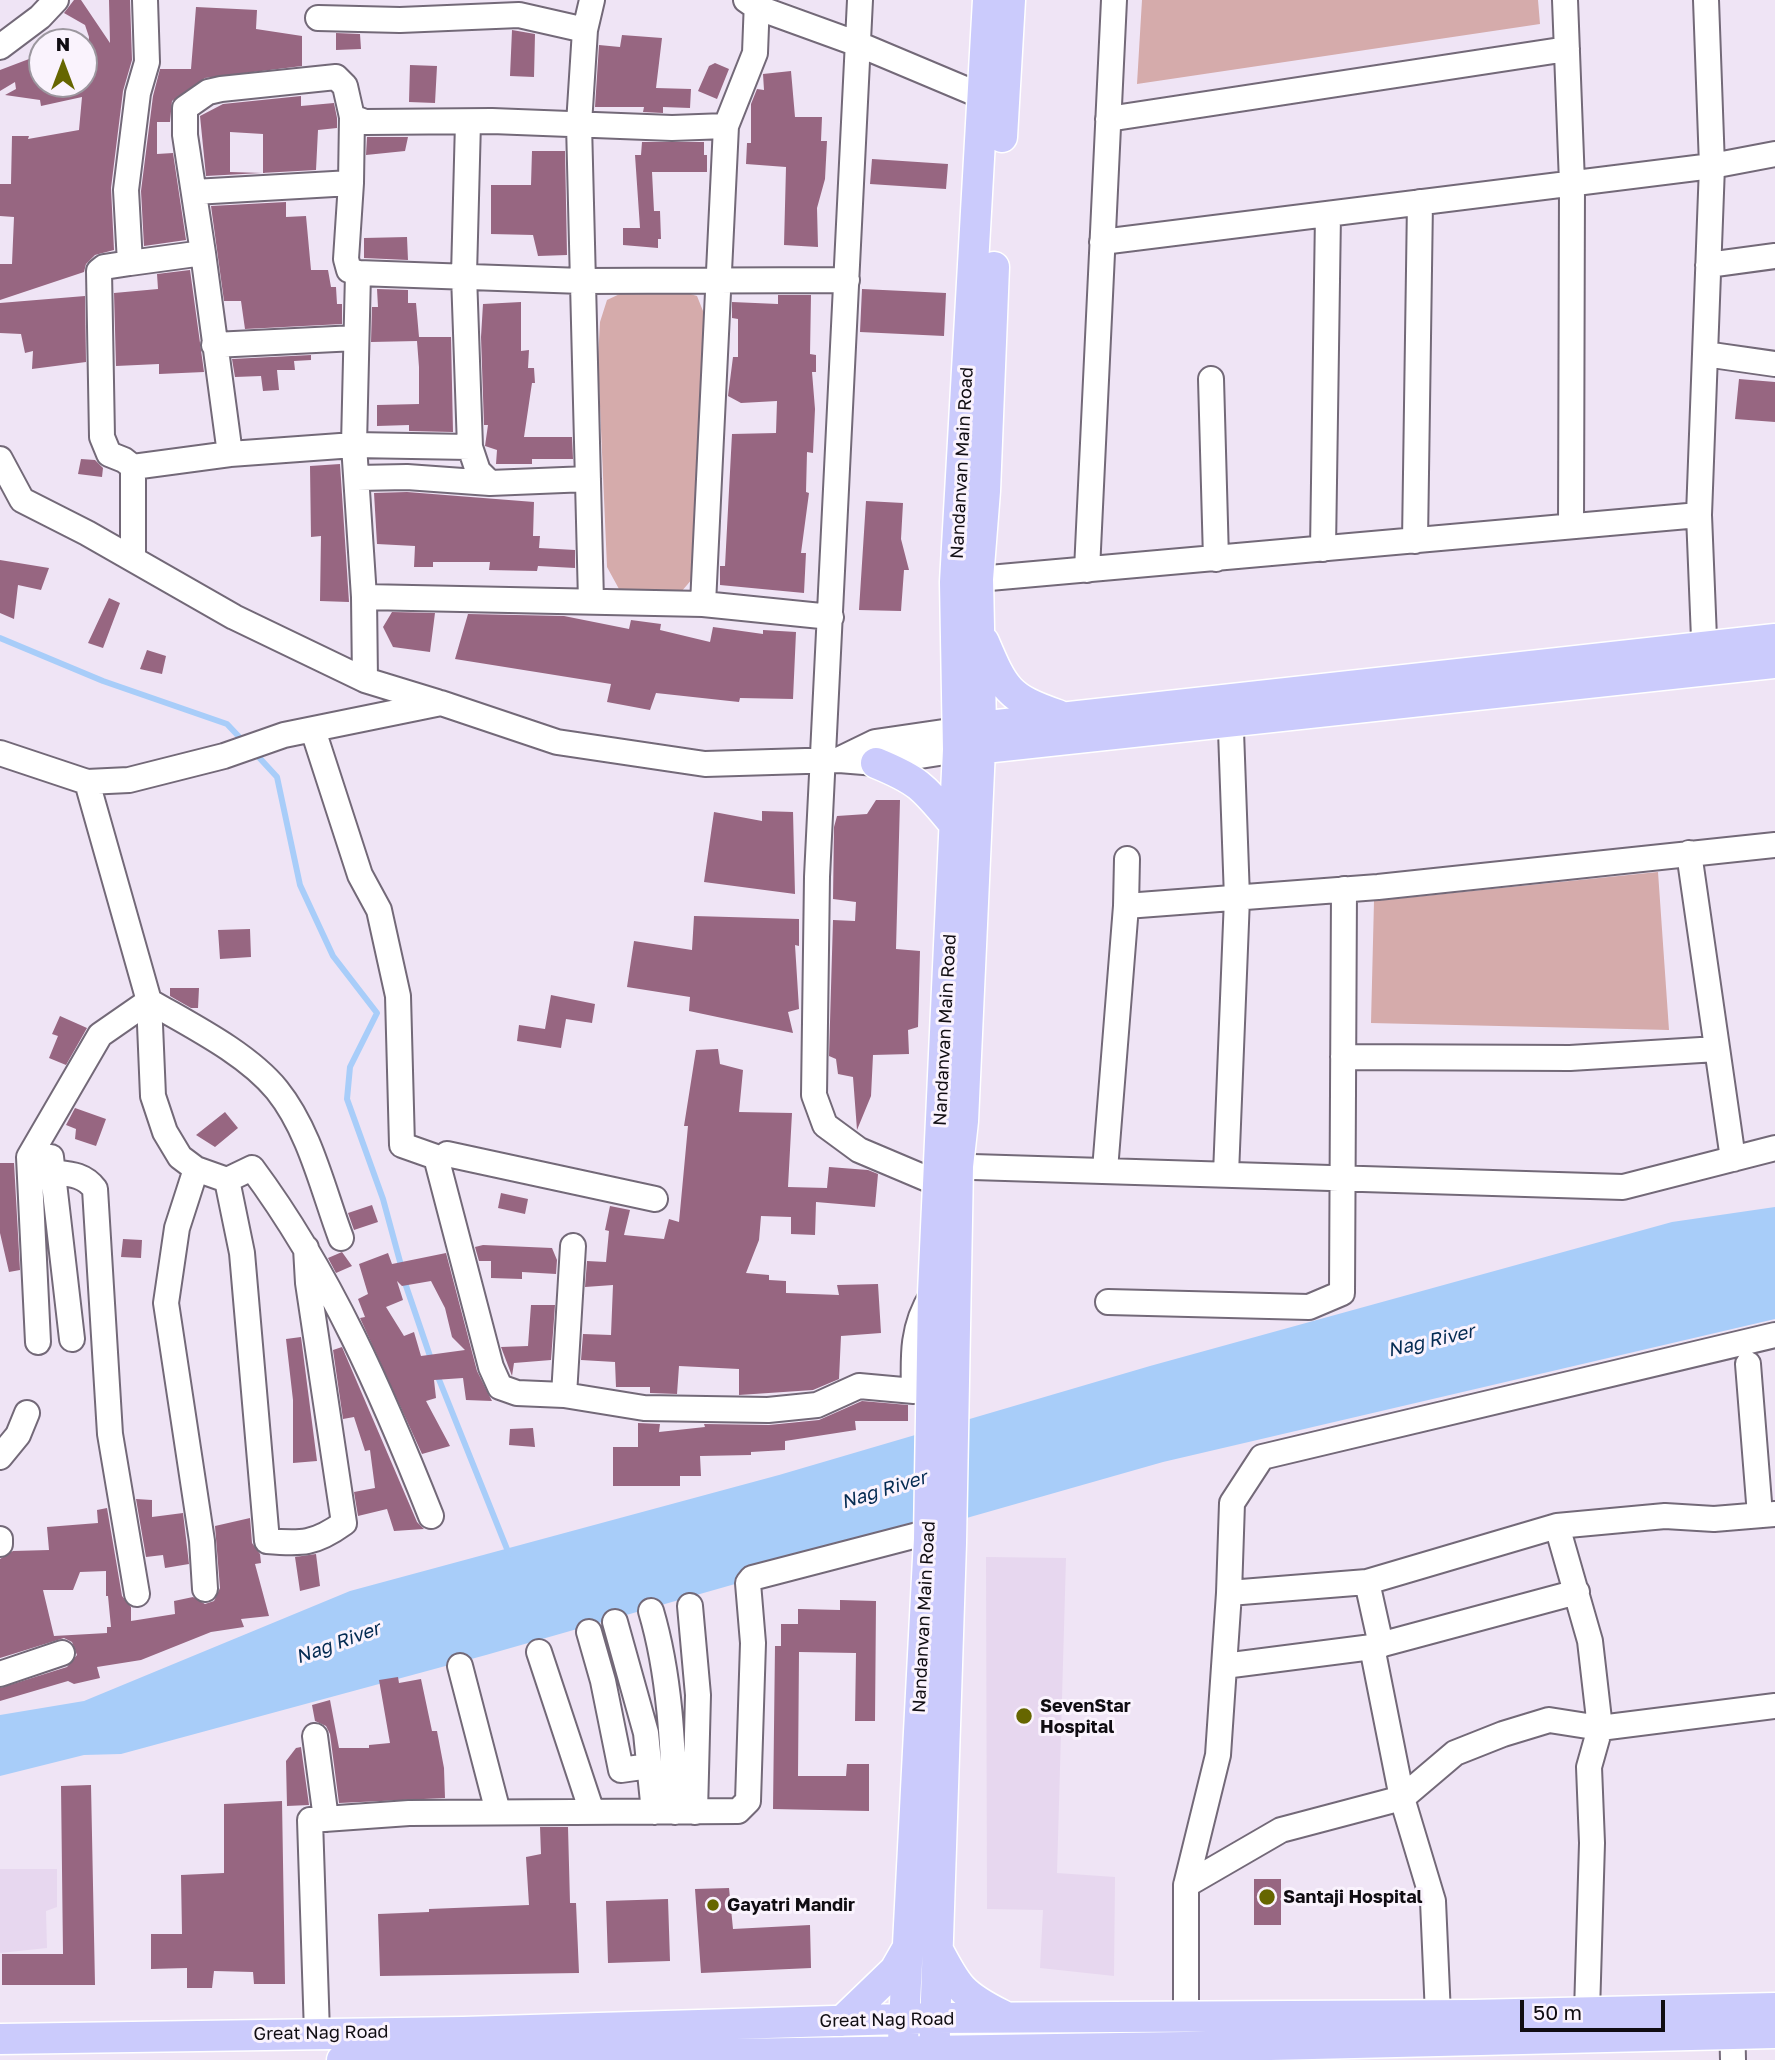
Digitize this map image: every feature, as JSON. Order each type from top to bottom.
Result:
[{"type":"main road","name":"Nandanvan Main Road","points":[[903,2043],[922,1948],[941,1412],[933,1293],[945,1172],[954,824],[968,739],[955,582],[988,0]]},
{"type":"main road","points":[[941,1412],[945,1172],[971,950],[968,739],[978,629],[978,579],[985,491],[996,230],[1010,0]]},
{"type":"main road","points":[[978,629],[1001,681],[1023,703],[1066,718]]},
{"type":"main road","points":[[1705,659],[1775,639]]},
{"type":"main road","points":[[968,739],[1705,659],[1775,663]]},
{"type":"main road","points":[[968,739],[1066,718],[1231,710]]},
{"type":"main road","points":[[876,763],[923,786],[954,824]]},
{"type":"main road","points":[[922,1948],[967,1996],[1007,2017]]},
{"type":"main road","points":[[922,1948],[935,2018],[934,2054]]},
{"type":"main road","points":[[846,2044],[895,1970],[922,1948]]},
{"type":"main road","name":"Great Nag Road","points":[[903,2043],[935,2018],[1007,2017],[1587,2012],[1733,2034],[1775,2007]]},
{"type":"main road","name":"Great Nag Road","points":[[0,2039],[317,2033],[846,2044]]},
{"type":"main road","name":"Great Nag Road","points":[[342,2060],[903,2043],[934,2054],[1127,2053],[1775,2033]]},
{"type":"street","points":[[0,47],[40,17],[56,0]]},
{"type":"street","points":[[130,263],[127,190],[138,93],[147,62],[145,0]]},
{"type":"street","points":[[591,601],[579,124],[585,30],[592,0]]},
{"type":"street","points":[[860,0],[831,617],[832,760],[817,877],[814,1096],[825,1125],[859,1150],[945,1172],[1105,1170],[1623,1187],[1775,1148]]},
{"type":"street","points":[[1087,570],[1114,0]]},
{"type":"street","points":[[1565,0],[1572,183],[1571,526]]},
{"type":"street","points":[[1705,659],[1699,515],[1712,166],[1706,0]]},
{"type":"street","points":[[703,604],[726,126],[755,53],[753,2],[984,97]]},
{"type":"street","points":[[318,18],[400,20],[519,15],[585,30]]},
{"type":"street","points":[[1108,120],[1567,49]]},
{"type":"street","points":[[230,454],[185,135],[185,108],[208,92],[336,77],[345,86],[352,117],[346,259],[349,270],[358,273],[582,281],[847,280]]},
{"type":"street","points":[[352,117],[365,122],[579,124],[672,128],[726,126]]},
{"type":"street","points":[[468,122],[464,275],[470,447],[478,471],[490,483]]},
{"type":"street","points":[[1102,242],[1712,166],[1775,154]]},
{"type":"street","points":[[194,192],[351,183]]},
{"type":"street","points":[[1415,541],[1420,202]]},
{"type":"street","points":[[1323,549],[1328,214]]},
{"type":"street","points":[[203,253],[104,267],[99,271],[102,437],[109,454],[133,467],[230,454],[355,445],[470,447]]},
{"type":"street","points":[[1708,265],[1775,256]]},
{"type":"street","points":[[358,273],[355,445],[364,597],[365,680]]},
{"type":"street","points":[[214,345],[356,338]]},
{"type":"street","points":[[1705,354],[1775,364]]},
{"type":"street","points":[[1211,379],[1216,559]]},
{"type":"street","points":[[0,459],[22,500],[234,617],[365,680],[557,742],[705,764],[832,760],[876,763],[968,739]]},
{"type":"street","points":[[133,467],[133,559]]},
{"type":"street","points":[[357,478],[407,477],[471,484],[588,479]]},
{"type":"street","points":[[978,579],[1699,515]]},
{"type":"street","points":[[364,597],[703,604],[831,617]]},
{"type":"street","points":[[0,753],[86,782],[129,780],[224,756],[284,735],[441,703]]},
{"type":"street","points":[[1226,1174],[1237,898],[1231,710]]},
{"type":"street","points":[[313,730],[360,875],[379,910],[398,996],[402,1145],[436,1157],[491,1367],[500,1387],[517,1393],[565,1395],[644,1408],[768,1410],[817,1405],[859,1386],[914,1391],[913,1339],[923,1309],[933,1293]]},
{"type":"street","points":[[832,760],[875,742],[968,739]]},
{"type":"street","points":[[86,782],[149,1001],[153,1096],[165,1132],[180,1157],[196,1170],[226,1180],[252,1168],[286,1213],[387,1405],[431,1516]]},
{"type":"street","points":[[1126,906],[1344,889],[1775,845]]},
{"type":"street","points":[[1689,853],[1733,1159]]},
{"type":"street","points":[[1105,1170],[1126,906],[1127,859]]},
{"type":"street","points":[[1108,1302],[1309,1307],[1342,1293],[1344,889]]},
{"type":"street","points":[[38,1342],[29,1157],[100,1035],[149,1001]]},
{"type":"street","points":[[149,1001],[230,1049],[276,1089],[306,1143],[341,1238]]},
{"type":"street","points":[[1343,1057],[1570,1058],[1717,1049]]},
{"type":"street","points":[[47,1129],[72,1339]]},
{"type":"street","points":[[447,1154],[655,1199]]},
{"type":"street","points":[[196,1170],[177,1228],[166,1303],[202,1541],[205,1589]]},
{"type":"street","points":[[52,1172],[76,1175],[89,1180],[95,1189],[110,1434],[137,1594]]},
{"type":"street","points":[[226,1180],[242,1253],[267,1541],[302,1544],[323,1538],[344,1523],[308,1283],[306,1248]]},
{"type":"street","points":[[565,1395],[573,1246]]},
{"type":"street","points":[[1169,2051],[1186,1885],[1218,1755],[1232,1503],[1262,1457],[1775,1335]]},
{"type":"street","points":[[1229,1593],[1367,1582],[1557,1525],[1665,1516],[1714,1520],[1767,1515],[1748,1364]]},
{"type":"street","points":[[0,1457],[18,1435],[27,1413]]},
{"type":"street","points":[[1557,1525],[1590,1641],[1600,1728],[1589,1767],[1592,1843],[1587,2012]]},
{"type":"street","points":[[317,2033],[310,1820],[410,1813],[738,1811],[748,1801],[752,1643],[748,1583],[752,1578],[936,1538]]},
{"type":"street","points":[[1367,1582],[1402,1798],[1433,1902],[1438,2015]]},
{"type":"street","points":[[1224,1666],[1377,1646],[1577,1592]]},
{"type":"street","points":[[675,1812],[698,1695],[690,1606]]},
{"type":"street","points":[[651,1611],[659,1640],[671,1735],[675,1812]]},
{"type":"street","points":[[615,1622],[646,1733],[649,1766],[675,1812]]},
{"type":"street","points":[[589,1632],[603,1681],[621,1770],[649,1766]]},
{"type":"street","points":[[539,1652],[592,1812]]},
{"type":"street","points":[[0,1674],[62,1653]]},
{"type":"street","points":[[460,1667],[498,1812]]},
{"type":"street","points":[[1186,1885],[1281,1830],[1402,1798],[1455,1753],[1549,1720],[1600,1728],[1775,1706]]},
{"type":"street","points":[[315,1736],[326,1819]]},
{"type":"street","points":[[1127,2053],[1128,2017]]},
{"type":"shaded area","points":[[1142,0],[1538,0],[1540,24],[1137,84]]},
{"type":"shaded area","points":[[677,290],[697,296],[707,321],[693,578],[681,592],[632,594],[619,589],[607,567],[598,360],[600,322],[607,300],[624,292]]},
{"type":"shaded area","points":[[1658,872],[1669,1030],[1371,1023],[1374,901]]},
{"type":"shaded area","name":"SevenStar Hospital","points":[[986,1557],[1066,1558],[1057,1873],[1115,1877],[1114,1976],[1040,1968],[1043,1910],[987,1909]]},
{"type":"shaded area","points":[[0,1869],[57,1869],[57,1907],[46,1911],[47,1948],[0,1953]]},
{"type":"water","name":"Nag River","points":[[1775,1207],[1775,1319],[1163,1462],[486,1655],[121,1754],[84,1755],[0,1776],[0,1715],[84,1701],[350,1591],[779,1475],[1150,1366],[1672,1222]]},
{"type":"building","points":[[74,0],[81,0],[110,43],[109,0],[130,0],[132,60],[123,91],[111,188],[114,250],[95,255],[86,264],[84,272],[0,300],[0,264],[12,264],[14,217],[0,216],[0,184],[11,184],[12,136],[29,136],[28,139],[79,130],[82,98],[98,98],[98,28],[86,28],[64,13]]},
{"type":"building","points":[[196,7],[257,10],[256,29],[302,36],[302,66],[205,78],[172,101],[170,122],[157,122],[157,154],[173,153],[186,240],[144,246],[141,191],[153,96],[160,69],[191,69]]},
{"type":"building","points":[[512,30],[535,34],[534,77],[510,76]]},
{"type":"building","points":[[336,33],[360,34],[361,49],[336,50]]},
{"type":"building","points":[[622,35],[662,38],[656,88],[691,89],[690,108],[663,107],[663,113],[643,112],[644,107],[595,107],[599,45],[620,47]]},
{"type":"building","points":[[28,59],[28,98],[77,98],[41,106],[40,100],[5,95],[16,89],[15,82],[0,91],[0,70]]},
{"type":"building","points":[[715,63],[729,69],[717,99],[698,91],[709,66]]},
{"type":"building","points":[[410,65],[437,66],[435,103],[409,102]]},
{"type":"building","points":[[791,71],[795,117],[822,117],[821,141],[827,141],[825,179],[817,208],[818,247],[784,245],[786,167],[746,164],[747,143],[751,143],[751,104],[757,89],[764,90],[763,74]]},
{"type":"building","points":[[301,96],[301,106],[334,103],[337,128],[318,130],[316,170],[263,173],[263,134],[230,132],[230,172],[262,173],[206,176],[200,116],[223,104]]},
{"type":"building","points":[[367,137],[408,137],[405,151],[366,155]]},
{"type":"building","points":[[642,142],[704,142],[704,155],[707,155],[707,172],[652,172],[654,211],[660,211],[661,239],[658,239],[658,248],[623,245],[623,228],[640,228],[635,155],[641,155]]},
{"type":"building","points":[[532,151],[565,151],[567,255],[538,256],[533,235],[491,234],[491,185],[531,185]]},
{"type":"building","points":[[872,159],[948,164],[946,189],[870,184]]},
{"type":"building","points":[[286,202],[286,217],[306,216],[311,270],[328,270],[331,287],[336,287],[337,304],[342,304],[342,324],[245,329],[241,301],[224,301],[211,206]]},
{"type":"building","points":[[407,237],[408,260],[364,258],[364,238]]},
{"type":"building","points":[[190,270],[204,372],[159,374],[159,364],[116,366],[114,293],[158,289],[157,274]]},
{"type":"building","points":[[377,289],[408,290],[408,303],[416,303],[419,337],[451,337],[453,432],[409,431],[409,425],[377,426],[377,405],[419,404],[419,367],[417,341],[371,342],[372,307],[378,307]]},
{"type":"building","points":[[862,289],[946,293],[944,336],[860,332]]},
{"type":"building","points":[[778,295],[811,295],[810,354],[816,355],[816,372],[812,372],[815,409],[813,453],[807,452],[806,492],[809,493],[801,553],[806,553],[804,593],[720,585],[720,566],[725,566],[732,434],[776,433],[777,401],[741,403],[728,396],[733,357],[738,357],[738,319],[732,318],[732,302],[778,304]]},
{"type":"building","points":[[85,296],[86,362],[32,369],[33,351],[25,353],[21,334],[0,333],[0,303]]},
{"type":"building","points":[[521,302],[521,351],[529,350],[528,368],[534,368],[535,383],[532,383],[524,437],[572,437],[573,459],[532,459],[532,464],[496,464],[497,450],[485,446],[488,425],[484,425],[481,337],[483,304]]},
{"type":"building","points":[[311,355],[311,360],[294,361],[295,370],[277,370],[279,390],[263,391],[261,376],[235,377],[232,359]]},
{"type":"building","points":[[1739,379],[1775,382],[1775,422],[1735,419]]},
{"type":"building","points":[[81,459],[95,460],[103,468],[102,477],[78,474]]},
{"type":"building","points":[[340,464],[349,602],[320,601],[321,536],[311,537],[310,466]]},
{"type":"building","points":[[407,492],[534,502],[533,536],[540,536],[539,548],[575,550],[575,568],[538,566],[537,571],[489,570],[490,562],[433,562],[433,567],[414,567],[415,546],[377,544],[374,493]]},
{"type":"building","points":[[866,501],[903,503],[901,539],[909,570],[904,570],[901,611],[859,610]]},
{"type":"building","points":[[0,560],[49,568],[41,590],[18,585],[14,619],[0,613]]},
{"type":"building","points":[[109,598],[120,603],[103,648],[88,643]]},
{"type":"building","points":[[392,612],[435,613],[430,652],[393,647],[383,627]]},
{"type":"building","points":[[468,614],[564,616],[629,629],[631,620],[661,624],[660,630],[710,642],[713,627],[763,634],[763,630],[796,632],[793,699],[740,698],[739,702],[656,693],[650,710],[607,702],[611,684],[455,659]]},
{"type":"building","points":[[147,650],[166,656],[162,674],[140,669]]},
{"type":"building","points":[[876,800],[900,800],[896,949],[920,951],[918,1027],[908,1030],[909,1054],[873,1055],[871,1096],[857,1130],[853,1077],[838,1074],[836,1059],[829,1056],[833,920],[855,921],[856,902],[833,899],[834,827],[837,816],[867,814]]},
{"type":"building","points":[[762,811],[793,812],[795,894],[704,882],[714,812],[762,821]]},
{"type":"building","points":[[694,916],[799,919],[799,946],[795,945],[799,1009],[788,1012],[793,1033],[689,1011],[690,997],[627,987],[634,941],[692,950]]},
{"type":"building","points":[[250,929],[251,957],[220,959],[218,930]]},
{"type":"building","points":[[170,988],[199,988],[198,1008],[191,1008],[170,996]]},
{"type":"building","points":[[551,995],[595,1004],[592,1023],[566,1019],[561,1048],[517,1041],[519,1025],[545,1029]]},
{"type":"building","points":[[60,1016],[87,1028],[66,1065],[49,1058],[58,1036],[52,1034]]},
{"type":"building","points":[[718,1049],[720,1064],[743,1070],[739,1112],[792,1113],[788,1187],[827,1188],[829,1167],[868,1170],[878,1174],[875,1207],[816,1202],[815,1235],[791,1234],[791,1217],[761,1216],[759,1240],[746,1273],[769,1275],[769,1280],[786,1281],[786,1293],[839,1295],[837,1285],[878,1284],[881,1333],[841,1336],[839,1379],[813,1390],[739,1395],[739,1369],[679,1366],[677,1394],[650,1393],[650,1387],[616,1387],[615,1362],[581,1360],[583,1334],[611,1335],[613,1285],[585,1287],[587,1261],[606,1262],[609,1231],[605,1230],[610,1206],[630,1210],[624,1235],[664,1239],[669,1219],[679,1222],[688,1126],[684,1126],[696,1050]]},
{"type":"building","points":[[75,1108],[106,1119],[96,1146],[75,1139],[76,1129],[66,1125]]},
{"type":"building","points":[[225,1112],[238,1128],[215,1147],[196,1135]]},
{"type":"building","points":[[0,1163],[14,1163],[20,1270],[9,1272],[0,1233]]},
{"type":"building","points":[[501,1193],[528,1199],[525,1214],[498,1208]]},
{"type":"building","points":[[372,1205],[378,1222],[354,1230],[348,1213]]},
{"type":"building","points":[[123,1239],[142,1240],[141,1258],[121,1257]]},
{"type":"building","points":[[483,1245],[552,1248],[557,1260],[556,1274],[522,1272],[522,1279],[491,1278],[491,1261],[479,1261],[475,1247]]},
{"type":"building","points":[[342,1252],[352,1266],[336,1273],[328,1258]]},
{"type":"building","points":[[388,1253],[392,1264],[446,1253],[477,1371],[492,1401],[466,1400],[463,1378],[434,1380],[436,1398],[426,1401],[450,1446],[422,1454],[360,1318],[365,1317],[358,1299],[368,1294],[359,1264]],"holes":[[[397,1281],[402,1286],[431,1281],[445,1308],[452,1337],[465,1350],[421,1356],[414,1332],[404,1336],[386,1307],[403,1300]]]},
{"type":"building","points":[[531,1305],[555,1305],[551,1360],[514,1363],[512,1376],[501,1347],[528,1346]]},
{"type":"building","points":[[301,1337],[317,1461],[293,1463],[293,1400],[286,1339]]},
{"type":"building","points":[[342,1347],[417,1522],[424,1529],[394,1531],[387,1509],[358,1516],[354,1492],[375,1488],[370,1450],[365,1451],[354,1417],[343,1419],[333,1350]]},
{"type":"building","points":[[862,1401],[908,1405],[908,1421],[855,1421],[856,1430],[785,1441],[785,1450],[751,1452],[751,1455],[700,1456],[701,1476],[680,1476],[680,1486],[613,1486],[613,1447],[638,1447],[638,1423],[660,1424],[659,1432],[705,1427],[704,1424],[769,1425],[819,1420]]},
{"type":"building","points":[[533,1428],[535,1447],[509,1445],[510,1429]]},
{"type":"building","points":[[136,1499],[152,1500],[152,1517],[183,1513],[189,1564],[165,1568],[163,1555],[146,1557]]},
{"type":"building","points":[[107,1508],[122,1596],[131,1607],[131,1621],[175,1614],[174,1601],[193,1597],[205,1604],[214,1601],[220,1588],[215,1526],[250,1518],[252,1543],[260,1554],[261,1563],[255,1564],[269,1616],[241,1619],[244,1627],[211,1632],[141,1660],[97,1667],[100,1678],[74,1684],[68,1681],[0,1701],[0,1688],[67,1667],[77,1655],[72,1642],[64,1638],[0,1658],[0,1559],[13,1551],[49,1550],[47,1527],[98,1523],[97,1510]],"holes":[[[106,1571],[106,1596],[111,1627],[107,1627],[107,1633],[54,1636],[43,1590],[73,1590],[80,1572]]]},
{"type":"building","points":[[316,1554],[320,1586],[300,1591],[295,1557]]},
{"type":"building","points":[[840,1600],[876,1601],[875,1721],[855,1721],[856,1653],[799,1652],[798,1776],[846,1776],[847,1764],[869,1764],[869,1811],[773,1809],[775,1646],[781,1646],[781,1624],[798,1624],[798,1609],[840,1610]]},
{"type":"building","points":[[398,1677],[399,1683],[421,1679],[432,1731],[437,1731],[444,1768],[445,1798],[339,1803],[330,1734],[326,1726],[315,1721],[312,1705],[330,1700],[339,1748],[369,1748],[369,1745],[390,1743],[379,1680]]},
{"type":"building","points":[[301,1747],[309,1805],[287,1806],[286,1761],[296,1748]]},
{"type":"building","points":[[91,1785],[95,1985],[2,1985],[2,1954],[63,1954],[61,1786]]},
{"type":"building","points":[[282,1801],[285,1984],[254,1984],[253,1972],[214,1971],[212,1988],[187,1988],[187,1968],[151,1969],[151,1934],[182,1934],[181,1875],[224,1873],[224,1804]]},
{"type":"building","points":[[540,1827],[568,1827],[570,1903],[576,1903],[579,1973],[380,1976],[378,1914],[529,1905],[526,1857],[541,1854]]},
{"type":"building","points":[[1254,1879],[1281,1879],[1281,1925],[1254,1925]]},
{"type":"building","points":[[729,1888],[733,1929],[810,1925],[811,1968],[701,1973],[695,1889]]},
{"type":"building","points":[[668,1899],[670,1961],[608,1963],[606,1901]]},
{"type":"waterway","points":[[0,638],[103,681],[227,724],[244,742]]},
{"type":"waterway","points":[[254,752],[277,777],[300,885],[333,956],[377,1013],[350,1067],[347,1099],[383,1199],[402,1269]]},
{"type":"waterway","points":[[404,1280],[432,1362]]},
{"type":"waterway","points":[[436,1372],[509,1554]]},
{"type":"place","name":"SevenStar Hospital","points":[[1024,1716]]},
{"type":"place","name":"Santaji Hospital","points":[[1267,1897]]},
{"type":"place","name":"Gayatri Mandir","points":[[713,1905]]}]
